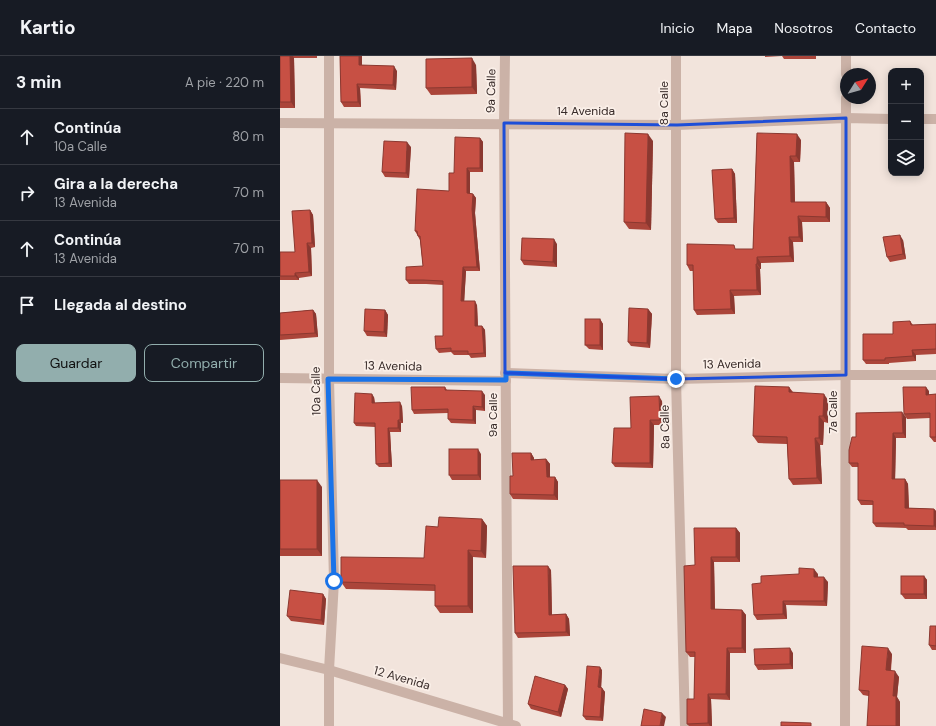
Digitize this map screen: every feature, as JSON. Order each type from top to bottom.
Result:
[{"type":"street","name":"10a Calle","points":[[329,56],[328,379],[334,581],[329,670],[329,726]]},
{"type":"street","name":"9a Calle","points":[[505,56],[504,123],[506,377],[511,725]]},
{"type":"street","name":"8a Calle","points":[[676,56],[676,379],[685,726]]},
{"type":"street","points":[[846,56],[846,68]]},
{"type":"street","name":"7a Calle","points":[[845,726],[846,104]]},
{"type":"street","name":"14 Avenida","points":[[280,123],[677,125],[846,118],[888,119]]},
{"type":"street","points":[[924,119],[936,119]]},
{"type":"street","name":"13 Avenida","points":[[280,378],[328,379],[506,377],[676,379],[846,375],[936,375]]},
{"type":"street","name":"12 Avenida","points":[[280,658],[329,670],[511,725]]},
{"type":"highlighted area","points":[[846,118],[846,375],[676,379],[505,373],[504,123],[677,125]]},
{"type":"building","points":[[280,56],[290,56],[291,102],[280,102]]},
{"type":"building","points":[[340,56],[359,56],[359,65],[394,66],[393,85],[357,84],[358,102],[341,102]]},
{"type":"building","points":[[472,58],[472,87],[426,88],[426,59]]},
{"type":"building","points":[[625,133],[648,134],[646,223],[624,222]]},
{"type":"building","points":[[757,133],[797,134],[796,156],[790,156],[791,202],[826,202],[826,217],[798,216],[799,237],[789,237],[790,256],[757,257],[757,290],[730,290],[731,309],[694,310],[693,265],[687,265],[687,244],[734,245],[735,249],[753,249]]},
{"type":"building","points":[[455,137],[480,138],[480,168],[467,168],[467,193],[473,194],[472,209],[477,267],[463,267],[461,301],[475,301],[475,326],[482,326],[484,353],[468,354],[468,351],[451,351],[451,348],[436,349],[435,336],[443,336],[443,281],[406,280],[406,267],[423,266],[420,236],[418,236],[417,231],[415,231],[417,189],[449,191],[449,173],[454,173]]},
{"type":"building","points":[[384,141],[407,142],[406,173],[382,172]]},
{"type":"building","points":[[732,169],[734,218],[715,219],[712,170]]},
{"type":"building","points":[[310,210],[312,243],[307,243],[309,272],[295,273],[295,276],[280,276],[280,252],[295,252],[292,211]]},
{"type":"building","points":[[900,235],[903,254],[887,257],[883,237]]},
{"type":"building","points":[[522,238],[554,239],[553,262],[521,260]]},
{"type":"building","points":[[629,308],[648,309],[647,343],[628,342]]},
{"type":"building","points":[[365,309],[385,310],[384,332],[364,331]]},
{"type":"building","points":[[313,310],[315,333],[280,335],[280,313]]},
{"type":"building","points":[[585,319],[600,319],[600,345],[585,345]]},
{"type":"building","points":[[910,321],[911,325],[936,324],[936,349],[912,350],[913,356],[885,358],[885,360],[863,360],[863,334],[893,334],[893,322]]},
{"type":"building","points":[[755,386],[789,387],[789,392],[824,394],[823,416],[819,416],[819,438],[815,438],[817,478],[789,479],[787,437],[753,436]]},
{"type":"building","points":[[411,387],[445,387],[445,390],[482,391],[482,407],[473,406],[473,420],[448,419],[448,409],[412,410]]},
{"type":"building","points":[[903,387],[926,387],[926,395],[936,394],[936,437],[930,437],[930,413],[904,414]]},
{"type":"building","points":[[355,393],[372,394],[372,403],[400,402],[400,420],[398,420],[398,428],[388,428],[389,463],[376,464],[375,423],[354,423]]},
{"type":"building","points":[[659,396],[660,420],[650,420],[650,463],[612,463],[614,428],[631,428],[630,397]]},
{"type":"building","points":[[902,412],[903,433],[893,433],[892,479],[905,479],[905,508],[934,509],[934,526],[904,525],[904,523],[873,523],[873,501],[858,500],[858,463],[849,463],[849,450],[852,437],[856,437],[856,413]]},
{"type":"building","points":[[449,449],[478,449],[478,475],[449,475]]},
{"type":"building","points":[[512,453],[531,453],[531,460],[546,459],[547,477],[555,477],[554,495],[510,494],[510,476],[513,476]]},
{"type":"building","points":[[280,480],[317,480],[317,549],[280,549]]},
{"type":"building","points":[[439,517],[482,519],[481,551],[468,550],[468,606],[435,606],[435,585],[341,582],[341,557],[424,558],[426,526],[438,527]]},
{"type":"building","points":[[694,528],[736,528],[736,557],[711,557],[711,609],[742,610],[742,648],[727,648],[726,694],[708,694],[708,723],[687,724],[687,699],[694,699],[695,652],[686,652],[684,566],[695,565]]},
{"type":"building","points":[[513,566],[548,566],[549,615],[566,614],[566,632],[515,633]]},
{"type":"building","points":[[799,568],[814,569],[814,577],[824,577],[824,601],[783,601],[783,614],[754,615],[752,584],[761,583],[761,576],[799,574]]},
{"type":"building","points":[[901,576],[924,576],[924,594],[901,594]]},
{"type":"building","points":[[290,590],[323,594],[321,620],[287,616]]},
{"type":"building","points":[[930,626],[936,626],[936,646],[929,645]]},
{"type":"building","points":[[862,646],[888,648],[886,670],[895,671],[893,696],[896,696],[896,726],[867,726],[869,691],[859,690]]},
{"type":"building","points":[[790,648],[790,664],[755,665],[754,649]]},
{"type":"building","points":[[587,666],[600,667],[598,687],[602,688],[600,717],[583,716]]},
{"type":"building","points":[[535,676],[565,685],[558,712],[528,704]]},
{"type":"building","points":[[644,709],[662,713],[660,726],[641,726]]},
{"type":"building","points":[[781,722],[811,723],[811,726],[781,726]]},
{"type":"route","points":[[334,581],[328,379],[506,380],[506,373],[676,379]]}]
